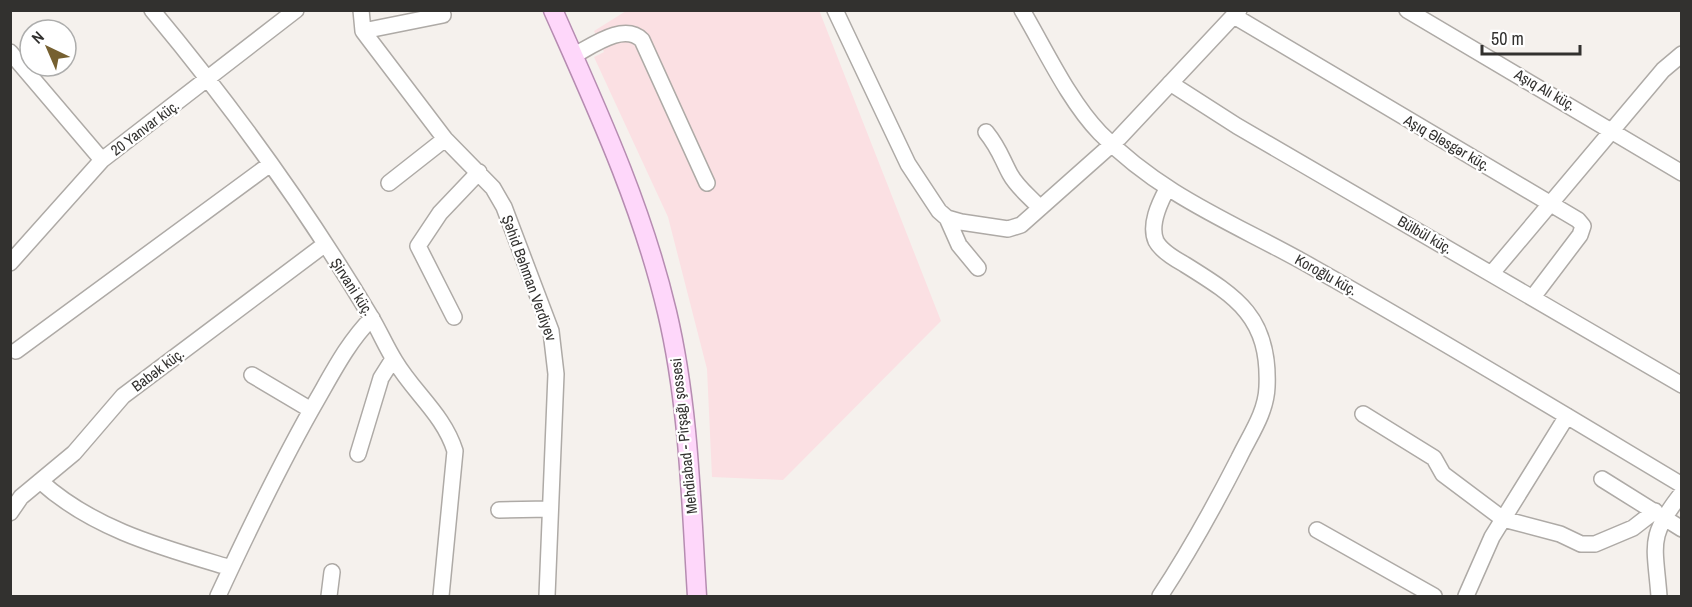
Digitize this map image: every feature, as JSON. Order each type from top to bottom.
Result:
[{"type":"main road","name":"Mehdiabad - Pirşağı şossesi","points":[[553,10],[638,207],[668,313],[686,427],[697,597]]},
{"type":"street","name":"Şirvani küç.","points":[[152,10],[209,79],[372,318],[393,360],[449,432],[455,451],[441,597]]},
{"type":"street","name":"20 Yanvar küç.","points":[[14,253],[102,160],[296,10]]},
{"type":"street","points":[[361,10],[363,31],[443,15]]},
{"type":"street","points":[[835,10],[908,164],[939,211],[947,219],[958,245],[978,267]]},
{"type":"street","name":"Koroğlu küç.","points":[[1022,10],[1085,115],[1142,171],[1167,189],[1311,266],[1682,485]]},
{"type":"street","name":"Aşıq Alı küç.","points":[[1407,10],[1614,130],[1682,173]]},
{"type":"street","points":[[947,219],[1008,229],[1021,225],[1112,143],[1236,13]]},
{"type":"street","name":"Aşıq Ələsgər küç.","points":[[1236,13],[1578,220],[1583,226],[1580,235],[1533,297]]},
{"type":"street","name":"Şəhid Bəhman Verdiyev","points":[[363,31],[445,139],[493,188],[504,207],[551,331],[556,374],[547,597]]},
{"type":"street","points":[[573,56],[599,42],[628,32],[635,33],[642,40],[706,183]]},
{"type":"street","points":[[10,52],[102,160]]},
{"type":"street","points":[[1492,273],[1663,70],[1682,54]]},
{"type":"street","name":"Bülbül küç.","points":[[1170,83],[1237,126],[1682,385]]},
{"type":"street","points":[[986,132],[1000,151],[1014,180],[1039,207]]},
{"type":"street","points":[[389,183],[445,139]]},
{"type":"street","points":[[16,351],[269,165]]},
{"type":"street","points":[[454,317],[418,246],[440,213],[479,172]]},
{"type":"street","points":[[1160,597],[1213,508],[1264,409],[1267,386],[1263,343],[1249,314],[1233,294],[1170,256],[1156,242],[1154,222],[1167,189]]},
{"type":"street","name":"Babək küç.","points":[[10,513],[21,497],[74,453],[123,396],[324,245]]},
{"type":"street","points":[[218,597],[284,456],[356,334],[372,318]]},
{"type":"street","points":[[358,454],[381,378],[393,360]]},
{"type":"street","points":[[252,375],[311,411]]},
{"type":"street","points":[[1363,414],[1434,458],[1443,474],[1503,519],[1560,534],[1581,544],[1595,544],[1633,528],[1659,514],[1682,493]]},
{"type":"street","points":[[1466,597],[1492,537],[1567,416]]},
{"type":"street","points":[[1602,479],[1682,529]]},
{"type":"street","points":[[40,481],[76,510],[99,523],[231,568]]},
{"type":"street","points":[[499,510],[550,509]]},
{"type":"street","points":[[1659,514],[1654,536],[1659,597]]},
{"type":"street","points":[[1317,530],[1434,597]]},
{"type":"street","points":[[329,597],[332,572]]},
{"type":"shaded area","points":[[819,10],[941,321],[783,480],[712,477],[707,369],[668,217],[594,57],[604,52],[594,31],[626,11]]}]
